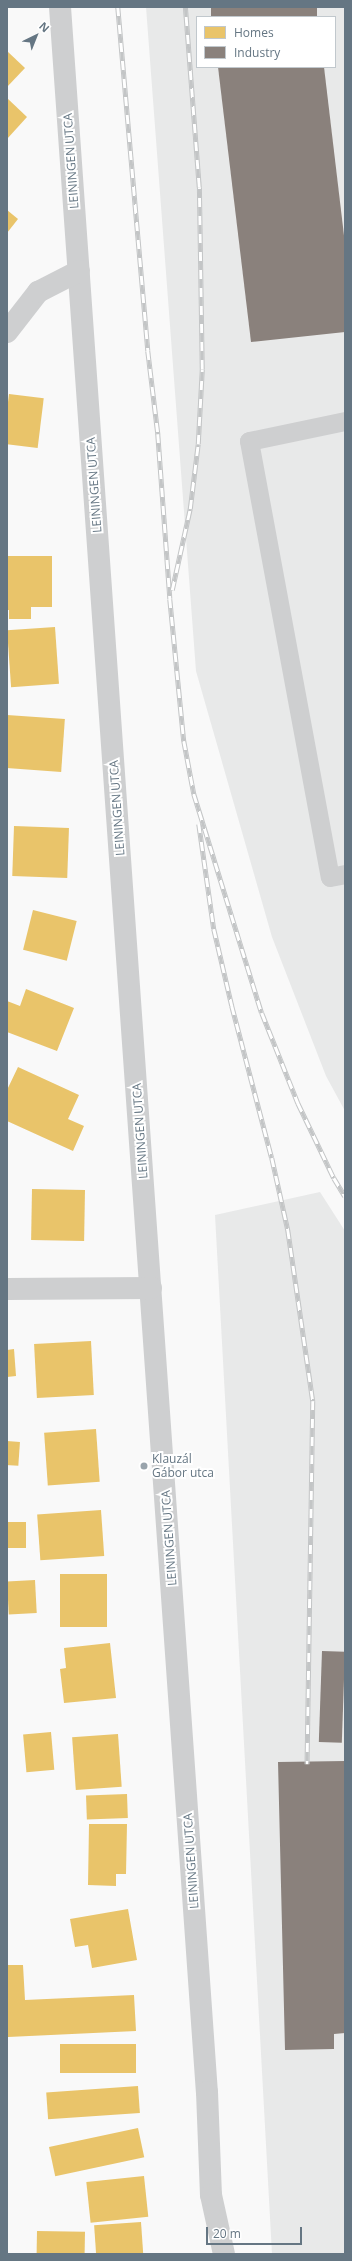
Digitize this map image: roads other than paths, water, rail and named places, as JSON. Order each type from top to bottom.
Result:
[{"type":"street","name":"LEININGEN UTCA","points":[[60,7],[207,2092],[211,2195],[224,2254]]},
{"type":"street","points":[[7,332],[38,292],[79,271]]},
{"type":"street","points":[[7,1289],[151,1288]]},
{"type":"lane","points":[[345,421],[250,441],[330,877],[345,874]]},
{"type":"railway","points":[[118,7],[148,351],[158,434],[170,599],[184,741],[194,794],[262,1013],[298,1103],[334,1178],[345,1196]]},
{"type":"railway","points":[[172,590],[190,509],[198,444],[202,369],[199,187],[185,7]]},
{"type":"railway","points":[[199,824],[214,929],[232,1006],[272,1158],[288,1230],[313,1401],[307,1764]]},
{"type":"place","name":"Klauzál Gábor utca","points":[[144,1466]]}]
